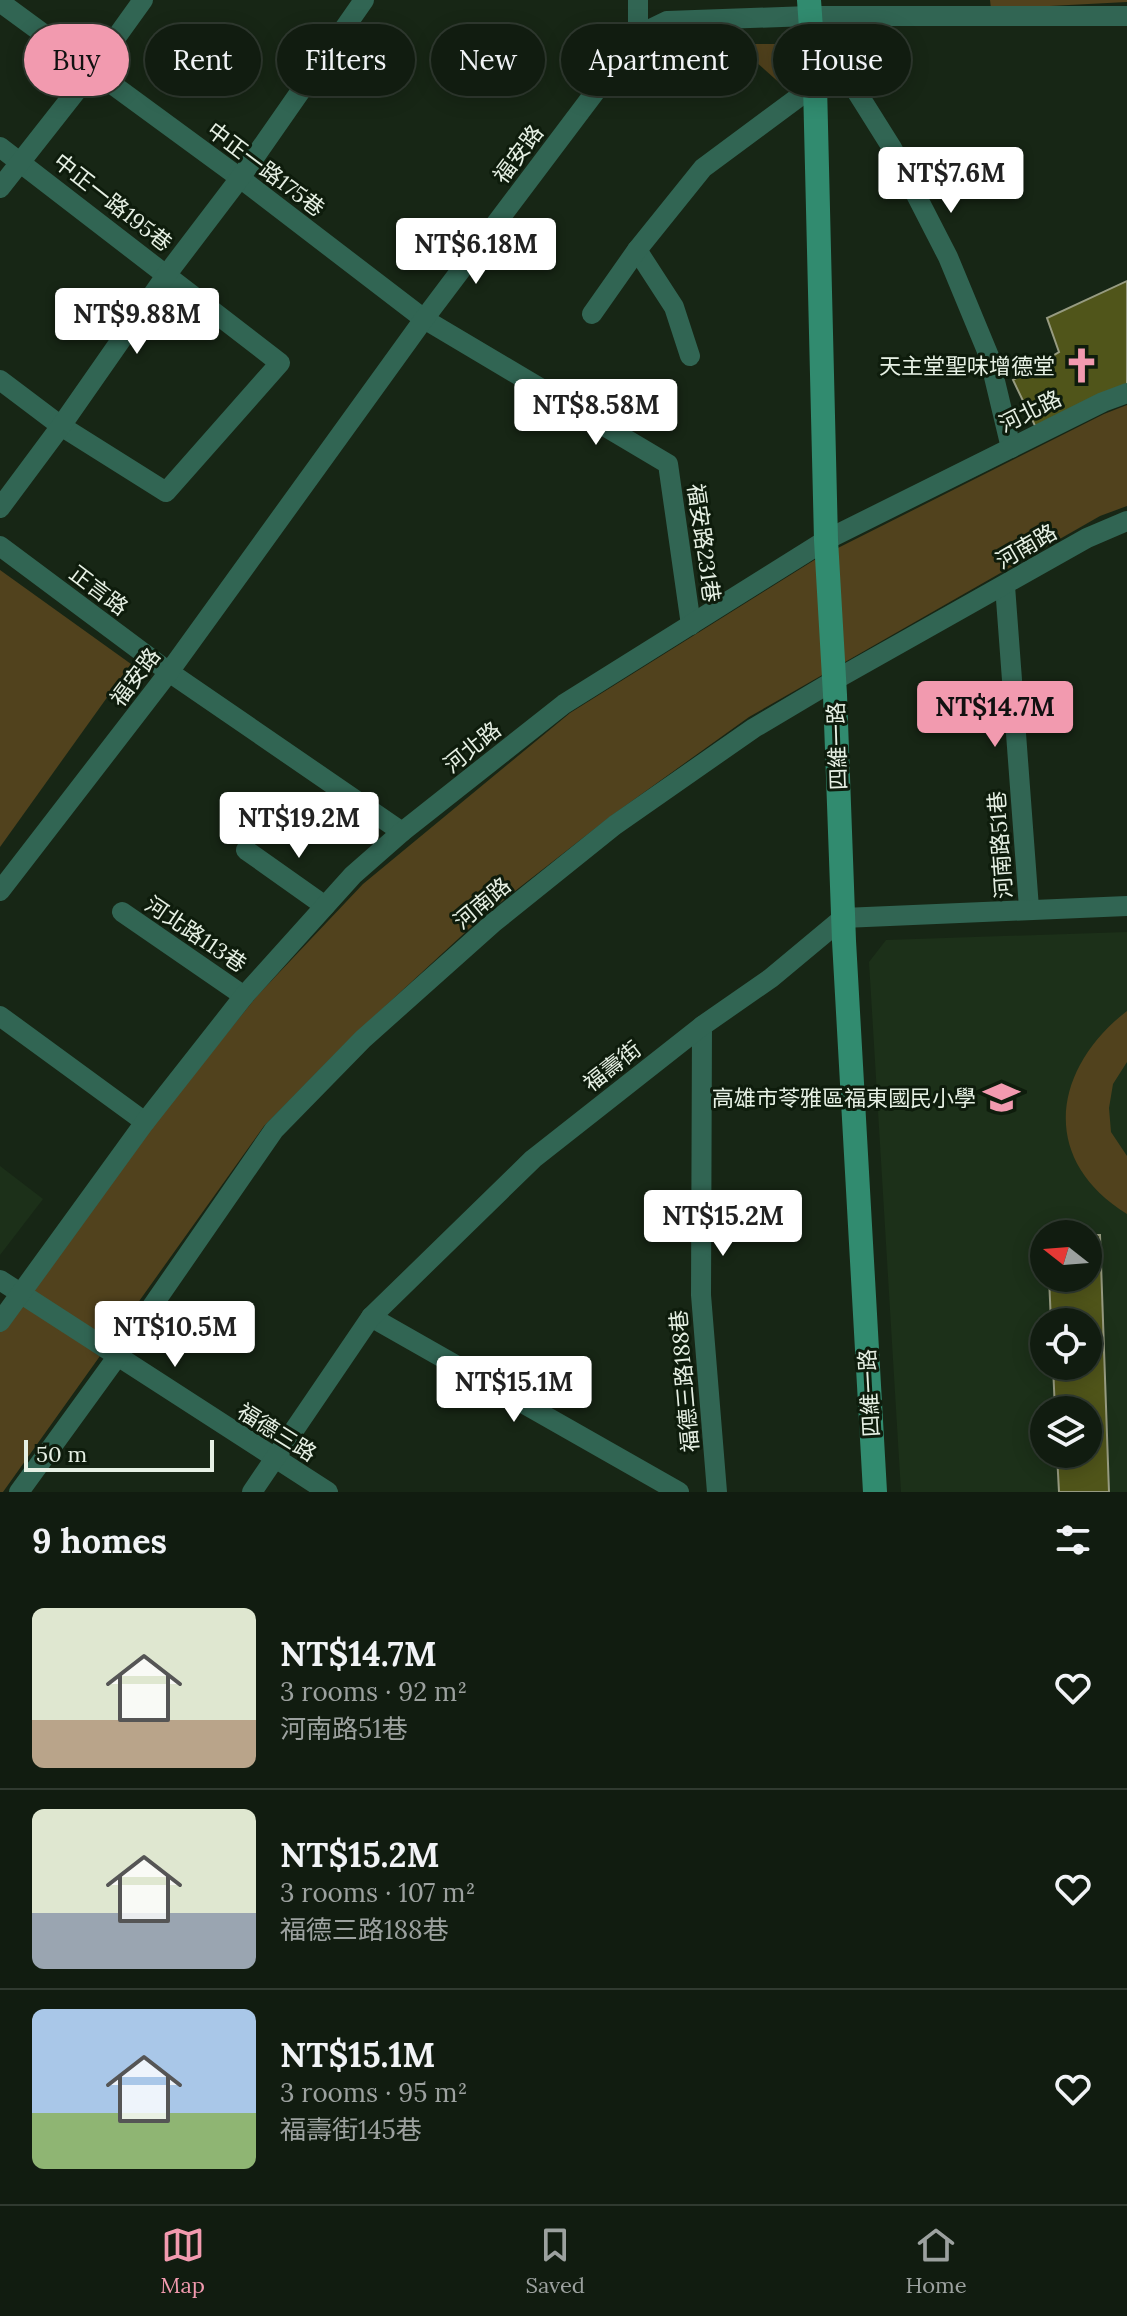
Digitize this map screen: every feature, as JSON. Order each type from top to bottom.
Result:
[{"type":"street","points":[[126,24],[143,0]]},
{"type":"street","points":[[0,508],[167,274],[240,178],[364,0]]},
{"type":"street","points":[[638,0],[638,24]]},
{"type":"street","name":"中正一路175巷","points":[[0,2],[29,24]]},
{"type":"street","points":[[661,24],[809,8],[1127,16]]},
{"type":"street","points":[[809,8],[892,148],[948,257],[989,356],[1011,448]]},
{"type":"street","points":[[0,188],[72,96]]},
{"type":"street","name":"中正一路175巷","points":[[127,96],[240,178],[424,319]]},
{"type":"street","name":"福安路","points":[[0,891],[169,672],[424,319],[592,96]]},
{"type":"street","points":[[592,314],[637,250],[703,168],[800,96]]},
{"type":"street","name":"四維一路","points":[[815,96],[826,540],[835,680],[843,918],[875,1492]]},
{"type":"street","name":"中正一路195巷","points":[[0,147],[280,363],[166,492],[61,426],[0,380]]},
{"type":"street","points":[[637,250],[674,307],[690,356]]},
{"type":"street","name":"福安路231巷","points":[[424,319],[668,464],[691,625]]},
{"type":"street","name":"河北路","points":[[0,1322],[145,1122],[244,996],[353,875],[402,832],[564,704],[826,540],[1103,402],[1127,393]]},
{"type":"street","name":"河南路","points":[[19,1492],[274,1130],[363,1039],[493,923],[615,825],[754,728],[1087,538],[1127,521]]},
{"type":"street","name":"正言路","points":[[0,546],[169,672],[402,832]]},
{"type":"street","name":"河南路51巷","points":[[1005,586],[1029,908]]},
{"type":"street","points":[[246,850],[325,906]]},
{"type":"street","points":[[843,918],[1127,906]]},
{"type":"street","name":"河北路113巷","points":[[122,912],[244,996]]},
{"type":"street","name":"福壽街","points":[[252,1492],[371,1317],[533,1159],[702,1026],[771,978],[843,918]]},
{"type":"street","points":[[0,1016],[145,1122]]},
{"type":"street","name":"福德三路188巷","points":[[702,1026],[701,1295],[717,1492]]},
{"type":"street","name":"福德三路","points":[[0,1280],[328,1492]]},
{"type":"street","points":[[371,1317],[679,1492]]},
{"type":"shaded area","points":[[990,0],[1127,0],[1127,2],[991,9]]},
{"type":"shaded area","points":[[757,44],[773,44],[773,77],[757,63]]},
{"type":"shaded area","points":[[1127,405],[1127,506],[1100,516],[749,717],[611,816],[483,916],[356,1033],[264,1126],[3,1492],[0,1492],[0,1314],[257,996],[363,884],[570,713],[816,559]]},
{"type":"shaded area","points":[[0,570],[131,664],[0,847]]},
{"type":"shaded area","name":"高雄市苓雅區福東國民小學","points":[[1127,932],[1127,1492],[901,1492],[869,962],[886,940]]},
{"type":"shaded area","points":[[1127,1011],[1127,1062],[1113,1084],[1109,1108],[1111,1132],[1127,1156],[1127,1214],[1099,1192],[1079,1168],[1069,1141],[1066,1114],[1071,1086],[1083,1060],[1102,1034]]},
{"type":"shaded area","points":[[0,1166],[43,1199],[0,1255]]},
{"type":"building","name":"天主堂聖味增德堂","points":[[1127,281],[1127,398],[1039,434],[1013,380],[1059,352],[1047,318]]},
{"type":"building","points":[[1050,1292],[1102,1292],[1109,1492],[1059,1492],[1058,1468],[1102,1468],[1102,1396],[1054,1396],[1054,1380],[1102,1380],[1102,1308],[1050,1308]]},
{"type":"place","name":"天主堂聖味增德堂","points":[[1081,366]]},
{"type":"place","name":"高雄市苓雅區福東國民小學","points":[[1002,1098]]}]
